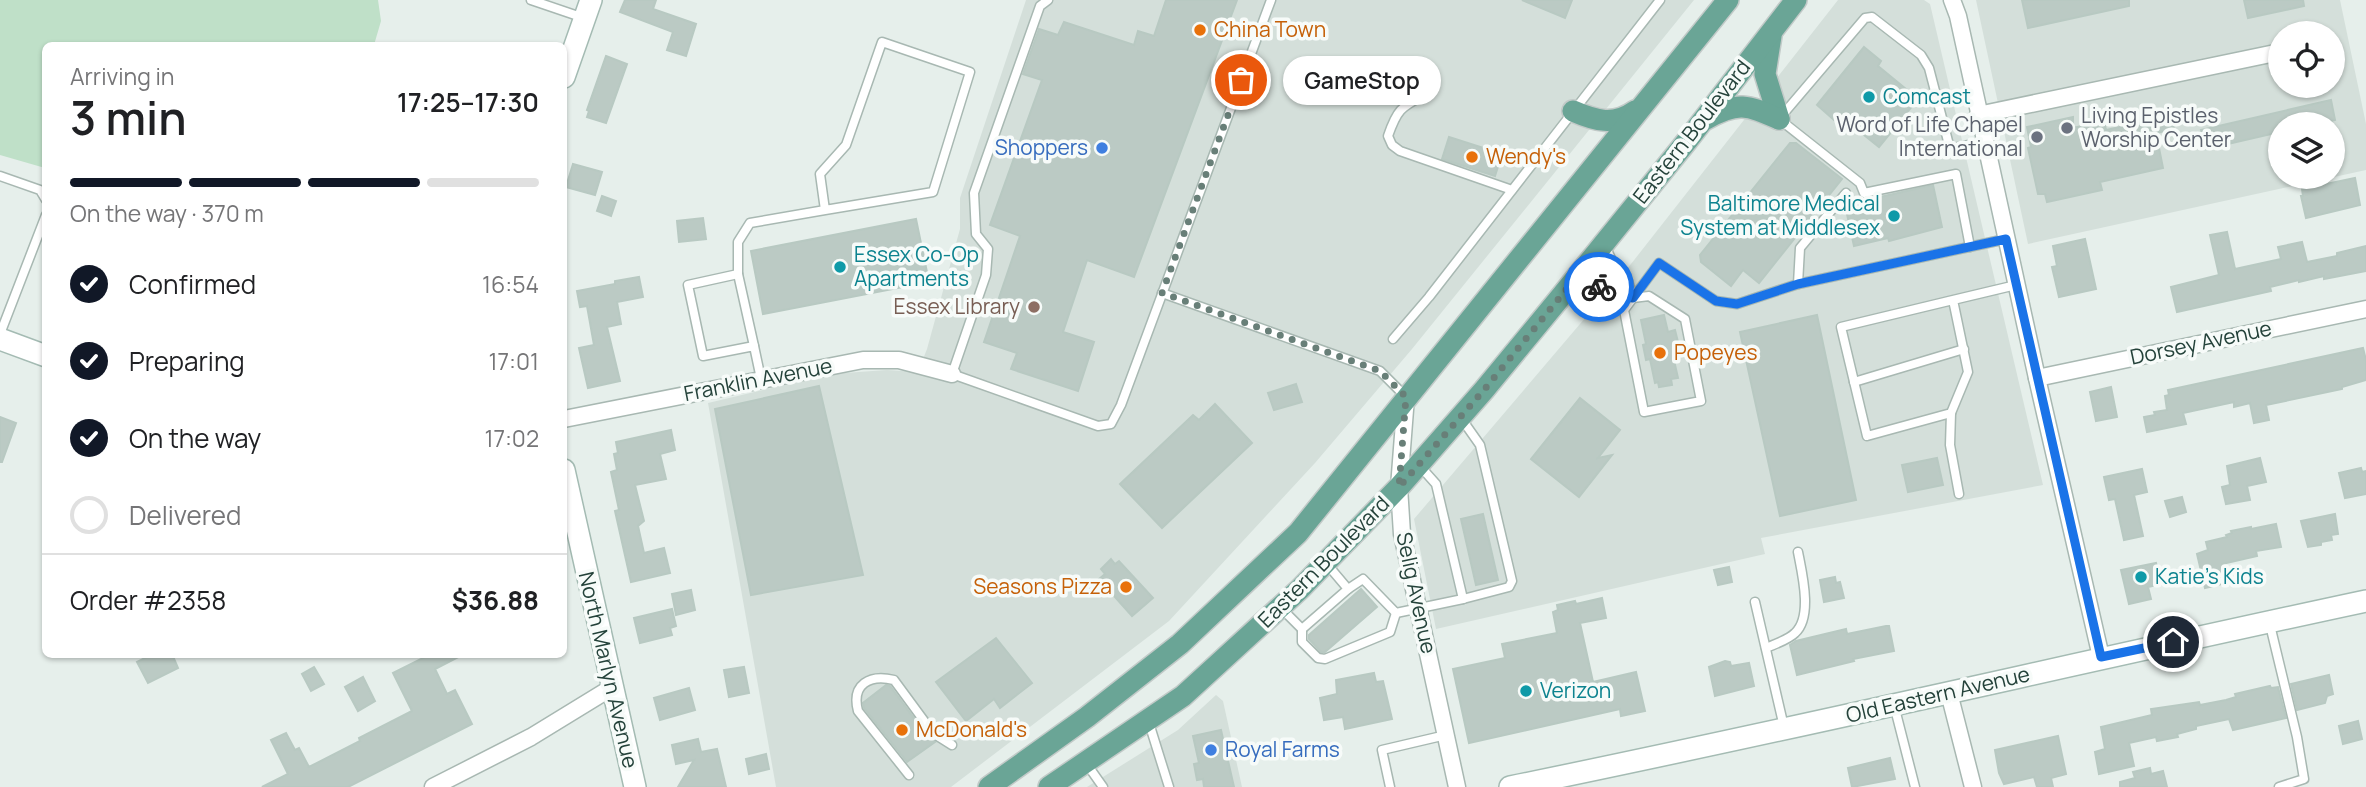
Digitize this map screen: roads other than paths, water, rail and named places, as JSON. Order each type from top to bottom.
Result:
[{"type":"main road","name":"Eastern Boulevard","points":[[989,787],[1087,717],[1180,644],[1298,533],[1728,0]]},
{"type":"main road","name":"Eastern Boulevard","points":[[1049,787],[1183,696],[1280,607],[1399,487],[1461,417],[1575,279],[1796,0]]},
{"type":"main road","points":[[1772,30],[1765,74],[1779,119]]},
{"type":"main road","points":[[1573,111],[1607,122],[1625,119],[1643,105]]},
{"type":"main road","points":[[1702,122],[1725,108],[1740,106],[1779,119]]},
{"type":"street","points":[[1952,0],[1958,16],[2101,657]]},
{"type":"street","points":[[567,68],[588,9]]},
{"type":"street","points":[[1978,115],[2268,55]]},
{"type":"street","name":"Dorsey Avenue","points":[[2037,377],[2366,309]]},
{"type":"street","points":[[0,337],[42,354]]},
{"type":"street","name":"Franklin Avenue","points":[[567,418],[863,360],[899,360],[952,374]]},
{"type":"street","name":"Selig Avenue","points":[[1406,397],[1399,487],[1402,534],[1457,787]]},
{"type":"street","name":"North Marlyn Avenue","points":[[567,484],[635,787]]},
{"type":"street","name":"Old Eastern Avenue","points":[[1510,787],[1784,730],[2101,657],[2366,601]]},
{"type":"street","points":[[433,787],[531,737],[611,688]]},
{"type":"street","points":[[1949,693],[1973,787]]},
{"type":"lane","points":[[531,0],[588,9]]},
{"type":"lane","points":[[1048,0],[1040,6],[974,193],[976,234],[988,249],[986,275],[952,374],[1098,426],[1111,424],[1121,405],[1271,0]]},
{"type":"lane","points":[[1394,339],[1660,0]]},
{"type":"lane","points":[[1970,247],[1956,174],[1864,193],[1860,183],[1779,119],[1865,18],[1872,17],[1921,55],[1929,68],[1949,145],[1954,148],[1984,142]]},
{"type":"lane","points":[[761,379],[738,274],[738,242],[750,223],[933,192],[970,72],[882,42],[846,145],[820,174],[825,210]]},
{"type":"lane","points":[[1428,93],[1404,105],[1395,114],[1388,136],[1392,145],[1400,151],[1512,190]]},
{"type":"lane","points":[[0,176],[40,190],[42,193]]},
{"type":"lane","points":[[1798,284],[1800,248],[1846,192]]},
{"type":"lane","points":[[0,337],[42,226]]},
{"type":"lane","points":[[1575,279],[1603,288],[1617,296],[1633,298],[1649,296],[1685,319],[1701,401],[1644,412],[1624,310],[1633,298],[1659,263],[1716,301],[1737,304],[1798,284],[2006,239]]},
{"type":"lane","points":[[1604,242],[1618,273],[1628,281],[1633,298]]},
{"type":"lane","points":[[738,274],[688,285],[703,356],[754,346]]},
{"type":"lane","points":[[1951,413],[1867,436],[1841,327],[2016,285]]},
{"type":"lane","points":[[1162,293],[1380,371],[1406,397]]},
{"type":"lane","points":[[1953,300],[1968,372],[1951,413],[1950,445],[1959,494]]},
{"type":"lane","points":[[1854,382],[1964,349]]},
{"type":"lane","points":[[1396,612],[1509,587],[1512,581],[1480,445],[1461,417]]},
{"type":"lane","points":[[1419,465],[1436,484],[1463,599]]},
{"type":"lane","points":[[1766,648],[1794,635],[1802,626],[1805,595],[1798,552]]},
{"type":"lane","points":[[1325,563],[1348,589]]},
{"type":"lane","points":[[1302,629],[1363,579],[1396,612]]},
{"type":"lane","points":[[1755,602],[1784,730]]},
{"type":"lane","points":[[1280,607],[1302,629],[1302,642],[1318,658],[1325,659],[1390,632],[1396,612]]},
{"type":"lane","points":[[2269,622],[2297,737],[2304,779],[2279,787]]},
{"type":"lane","points":[[909,775],[858,711],[858,692],[861,686],[871,679],[879,677],[894,680],[933,733],[952,745]]},
{"type":"lane","points":[[1894,705],[1915,787]]},
{"type":"lane","points":[[1148,720],[1169,787]]},
{"type":"lane","points":[[1390,787],[1382,750],[1446,736]]},
{"type":"lane","points":[[1086,763],[1103,787]]},
{"type":"place","name":"China Town","points":[[1200,30]]},
{"type":"place","name":"GameStop","points":[[1241,80]]},
{"type":"place","name":"Comcast","points":[[1869,97]]},
{"type":"place","name":"Living Epistles Worship Center","points":[[2067,128]]},
{"type":"place","name":"Word of Life Chapel International","points":[[2037,137]]},
{"type":"place","name":"Shoppers","points":[[1102,148]]},
{"type":"place","name":"Wendy's","points":[[1472,157]]},
{"type":"place","name":"Baltimore Medical System at Middlesex","points":[[1894,216]]},
{"type":"place","name":"Essex Co-Op Apartments","points":[[840,267]]},
{"type":"place","name":"Essex Library","points":[[1034,307]]},
{"type":"place","name":"Popeyes","points":[[1660,353]]},
{"type":"place","name":"Katie’s Kids","points":[[2141,577]]},
{"type":"place","name":"Seasons Pizza","points":[[1126,587]]},
{"type":"place","name":"Verizon","points":[[1526,691]]},
{"type":"place","name":"McDonald's","points":[[902,730]]},
{"type":"place","name":"Royal Farms","points":[[1211,750]]}]
